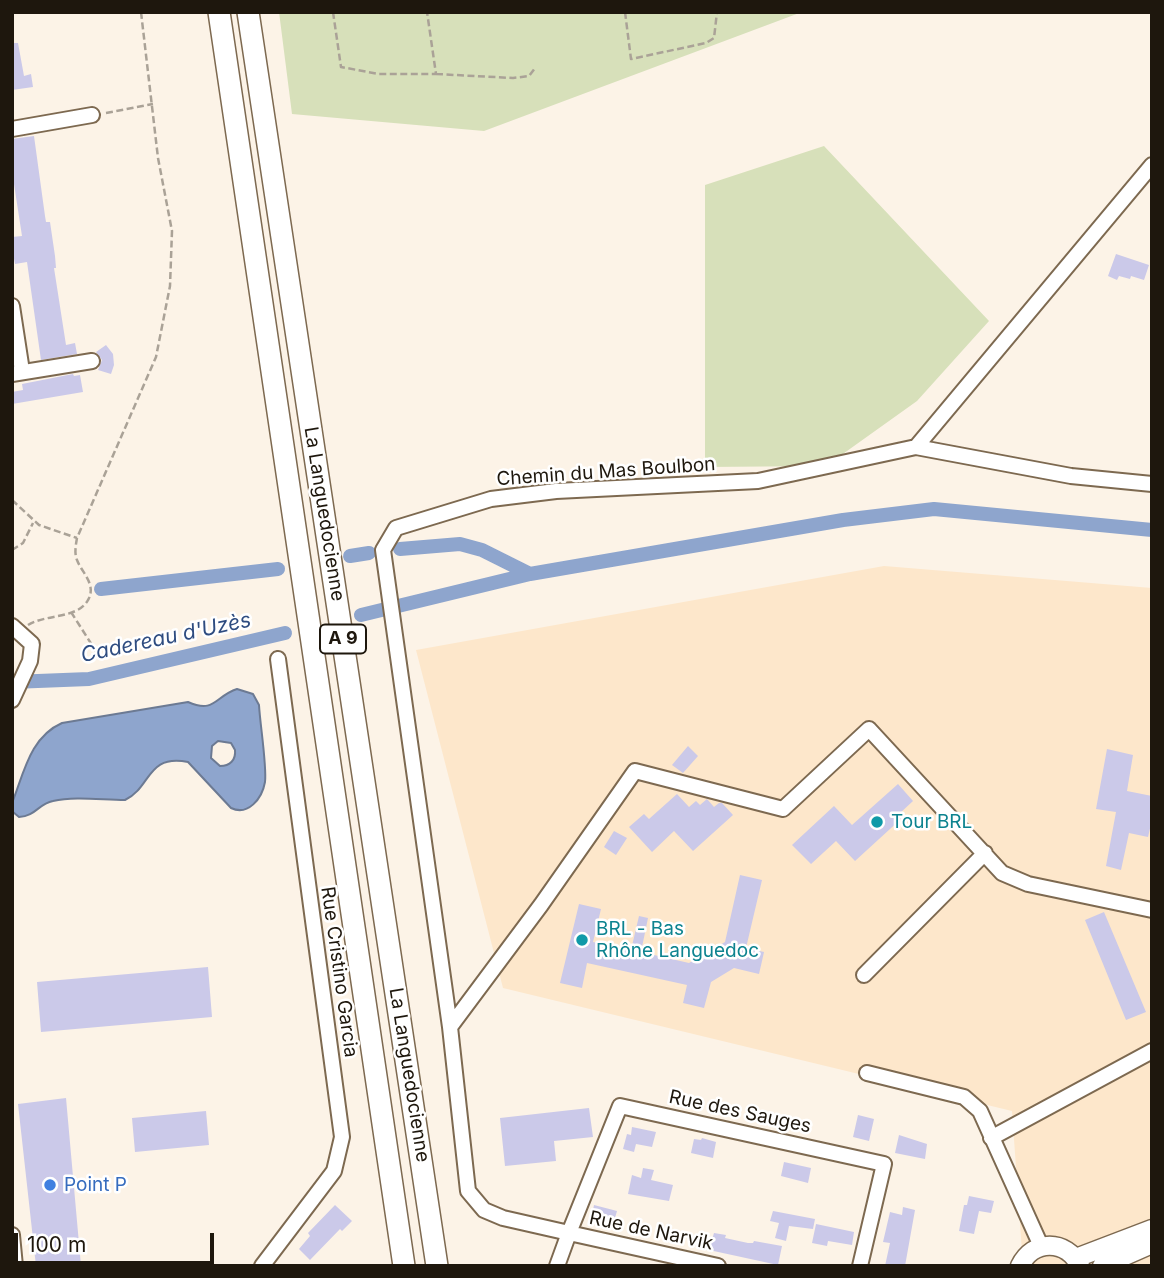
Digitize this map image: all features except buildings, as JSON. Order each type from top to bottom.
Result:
[{"type":"highway","name":"La Languedocienne","points":[[219,12],[404,1266]]},
{"type":"highway","name":"La Languedocienne","points":[[248,12],[437,1266]]},
{"type":"main road","points":[[1020,1266],[1031,1251],[1041,1246],[1061,1247],[1078,1262],[1152,1229]]},
{"type":"main road","points":[[1102,1266],[1152,1244]]},
{"type":"street","points":[[12,129],[92,115]]},
{"type":"street","points":[[1152,165],[916,447],[1071,476],[1152,484]]},
{"type":"street","points":[[12,306],[17,373],[92,361]]},
{"type":"street","name":"Chemin du Mas Boulbon","points":[[569,1233],[503,1218],[484,1210],[468,1191],[450,1027],[383,550],[396,528],[491,499],[556,491],[758,481],[916,447]]},
{"type":"street","points":[[12,699],[30,661],[32,644],[17,629]]},
{"type":"street","name":"Rue Cristino Garcia","points":[[262,1266],[334,1171],[342,1137],[278,659]]},
{"type":"street","points":[[450,1027],[541,905],[635,771],[783,810],[869,729],[1002,873],[1028,884],[1152,911]]},
{"type":"street","points":[[864,975],[985,853]]},
{"type":"street","points":[[991,1139],[1152,1051]]},
{"type":"street","points":[[867,1073],[964,1097],[980,1111],[1041,1246]]},
{"type":"street","name":"Rue des Sauges","points":[[569,1233],[620,1106],[884,1164],[860,1266]]},
{"type":"street","name":"Rue de Narvik","points":[[557,1266],[569,1233],[718,1266]]},
{"type":"street","points":[[12,1235],[14,1259]]},
{"type":"path","points":[[17,629],[41,618],[80,610],[88,603],[91,594],[88,577],[76,558],[76,538],[156,357],[164,320],[170,286],[172,232],[158,158],[141,12]]},
{"type":"path","points":[[333,12],[341,67],[379,74],[513,78],[529,76],[535,68]]},
{"type":"path","points":[[427,12],[436,74]]},
{"type":"path","points":[[625,12],[631,59],[706,43],[715,38],[717,12]]},
{"type":"path","points":[[92,115],[153,104]]},
{"type":"path","points":[[12,500],[34,522],[76,538]]},
{"type":"path","points":[[12,550],[23,543],[34,522]]},
{"type":"path","points":[[71,612],[99,656]]},
{"type":"shaded area","points":[[884,566],[1152,588],[1152,1266],[1023,1266],[1012,1111],[503,988],[416,650]]},
{"type":"green space","points":[[279,12],[802,12],[484,131],[292,114]]},
{"type":"green space","points":[[824,146],[989,321],[917,401],[826,466],[705,467],[705,185]]},
{"type":"water","points":[[237,689],[253,694],[259,705],[265,782],[261,794],[248,808],[231,808],[188,762],[174,761],[157,767],[134,794],[125,800],[79,798],[48,803],[25,816],[19,817],[13,812],[12,803],[29,757],[42,737],[51,729],[62,723],[188,702],[210,705]],"holes":[[[218,741],[231,743],[235,750],[232,762],[220,766],[211,758],[212,746]]]},
{"type":"waterway","points":[[361,615],[530,574],[843,520],[934,509],[1152,530]]},
{"type":"waterway","points":[[400,549],[460,544],[482,550],[530,574]]},
{"type":"waterway","points":[[350,556],[369,553]]},
{"type":"waterway","points":[[101,589],[278,569]]},
{"type":"waterway","name":"Cadereau d'Uzès","points":[[12,682],[89,679],[285,633]]},
{"type":"place","name":"Tour BRL","points":[[877,822]]},
{"type":"place","name":"BRL - Bas Rhône Languedoc","points":[[582,940]]},
{"type":"place","name":"Point P","points":[[50,1185]]}]
